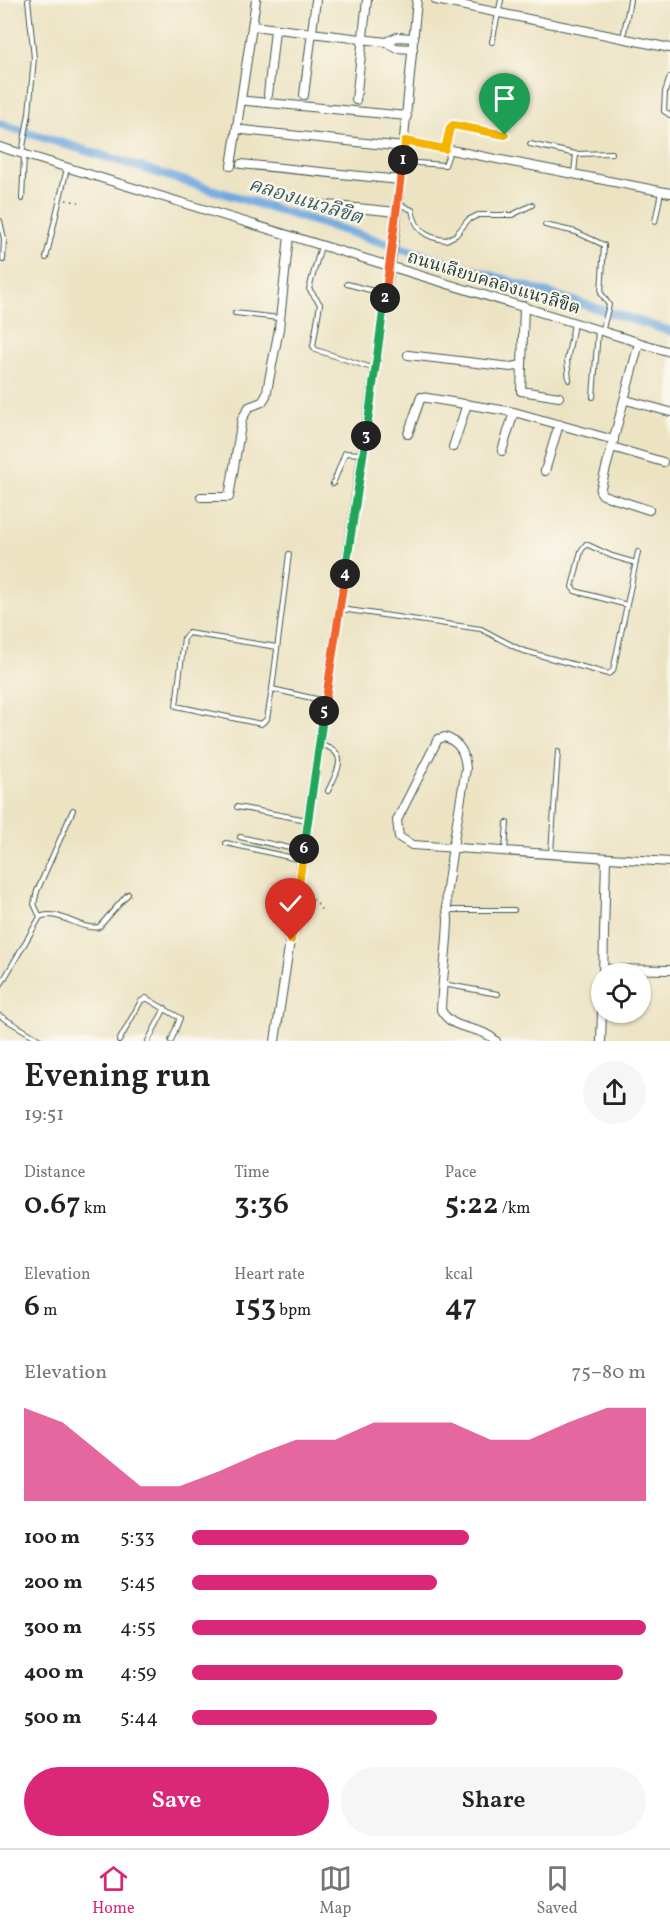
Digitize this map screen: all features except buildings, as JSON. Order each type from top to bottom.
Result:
[{"type":"street","points":[[231,166],[256,0]]},
{"type":"street","points":[[304,95],[316,0]]},
{"type":"street","points":[[356,100],[367,0]]},
{"type":"street","points":[[275,1041],[390,267],[405,144],[417,0]]},
{"type":"street","points":[[436,0],[670,48]]},
{"type":"street","points":[[253,26],[386,42],[396,48],[413,49]]},
{"type":"street","points":[[268,95],[275,30]]},
{"type":"street","points":[[386,42],[397,37],[414,38]]},
{"type":"street","points":[[247,101],[407,116]]},
{"type":"street","points":[[243,130],[448,150],[666,192]]},
{"type":"street","name":"ถนนเลียบคลองแนวลิขิต","points":[[0,147],[23,151],[67,167],[574,323],[602,328],[639,343],[670,352]]},
{"type":"street","points":[[241,164],[400,180]]},
{"type":"street","points":[[306,203],[398,208]]},
{"type":"street","points":[[201,497],[225,499],[231,492],[242,418],[249,407],[262,402],[266,396],[280,318],[289,236]]},
{"type":"street","points":[[524,306],[520,391],[559,397]]},
{"type":"street","points":[[639,343],[601,494],[649,510]]},
{"type":"street","points":[[408,354],[511,366],[522,365]]},
{"type":"street","points":[[408,434],[418,398],[514,412],[560,424],[663,462]]},
{"type":"street","points":[[626,400],[670,412]]},
{"type":"street","points":[[453,447],[467,404]]},
{"type":"street","points":[[502,451],[514,412]]},
{"type":"street","points":[[544,471],[560,424]]},
{"type":"street","points":[[496,1041],[484,1032],[454,1025],[441,1010],[448,910],[446,889],[454,848],[466,760],[458,743],[441,737],[400,811],[396,828],[399,837],[409,844],[454,848],[670,862]]},
{"type":"street","points":[[603,963],[606,858]]},
{"type":"street","points":[[651,970],[670,970]]},
{"type":"street","points":[[602,1023],[602,1041]]},
{"type":"lane","points":[[22,199],[23,151],[34,58],[28,0]]},
{"type":"lane","points":[[492,42],[501,0]]},
{"type":"lane","points":[[623,39],[630,0]]},
{"type":"lane","points":[[670,77],[664,105],[664,111],[670,115]]},
{"type":"lane","points":[[417,163],[445,165],[450,128],[453,125],[505,135]]},
{"type":"lane","points":[[530,144],[576,154],[612,153]]},
{"type":"lane","points":[[574,173],[576,154]]},
{"type":"lane","points":[[46,258],[67,167]]},
{"type":"lane","points":[[655,222],[666,192]]},
{"type":"lane","points":[[398,208],[412,210],[416,225],[423,234],[446,240],[456,235],[468,220],[478,215],[512,215],[532,205]]},
{"type":"lane","points":[[0,221],[4,239],[3,260]]},
{"type":"lane","points":[[544,225],[576,232],[604,245],[601,293],[609,302],[602,328],[592,398]]},
{"type":"lane","points":[[321,246],[309,289],[320,304],[313,346],[316,350],[376,369]]},
{"type":"lane","points":[[347,284],[386,295]]},
{"type":"lane","points":[[235,313],[280,318]]},
{"type":"lane","points":[[569,380],[567,360],[574,323]]},
{"type":"lane","points":[[333,484],[345,453],[363,454]]},
{"type":"lane","points":[[627,605],[575,591],[572,587],[586,544],[612,556],[636,563]]},
{"type":"lane","points":[[340,609],[481,629],[521,650],[602,674],[613,670],[638,552]]},
{"type":"lane","points":[[277,647],[188,633],[184,638],[176,706],[261,724],[267,719],[272,690],[289,554]]},
{"type":"lane","points":[[272,690],[326,702]]},
{"type":"lane","points":[[319,744],[333,747],[339,756],[338,766],[328,791]]},
{"type":"lane","points":[[551,853],[558,752]]},
{"type":"lane","points":[[237,807],[308,820]]},
{"type":"lane","points":[[40,917],[34,904],[37,891],[73,810]]},
{"type":"lane","points":[[505,850],[507,823]]},
{"type":"lane","points":[[240,837],[303,855]]},
{"type":"lane","points":[[226,843],[303,855]]},
{"type":"lane","points":[[0,986],[40,917],[50,915],[87,928],[99,927],[128,894]]},
{"type":"lane","points":[[448,910],[514,910]]},
{"type":"lane","points":[[442,984],[498,994]]},
{"type":"lane","points":[[119,1041],[143,999],[179,1016],[181,1020],[171,1041]]},
{"type":"lane","points":[[148,1041],[165,1008]]},
{"type":"lane","points":[[0,1016],[42,1041]]},
{"type":"path","points":[[60,199],[79,202]]},
{"type":"path","points":[[297,896],[316,901],[322,911]]},
{"type":"waterway","name":"คลองแนวลิขิต","points":[[0,124],[670,331]]},
{"type":"route","points":[[291,940],[376,369],[399,203],[405,141],[445,149],[450,128],[453,125],[505,135]]}]
